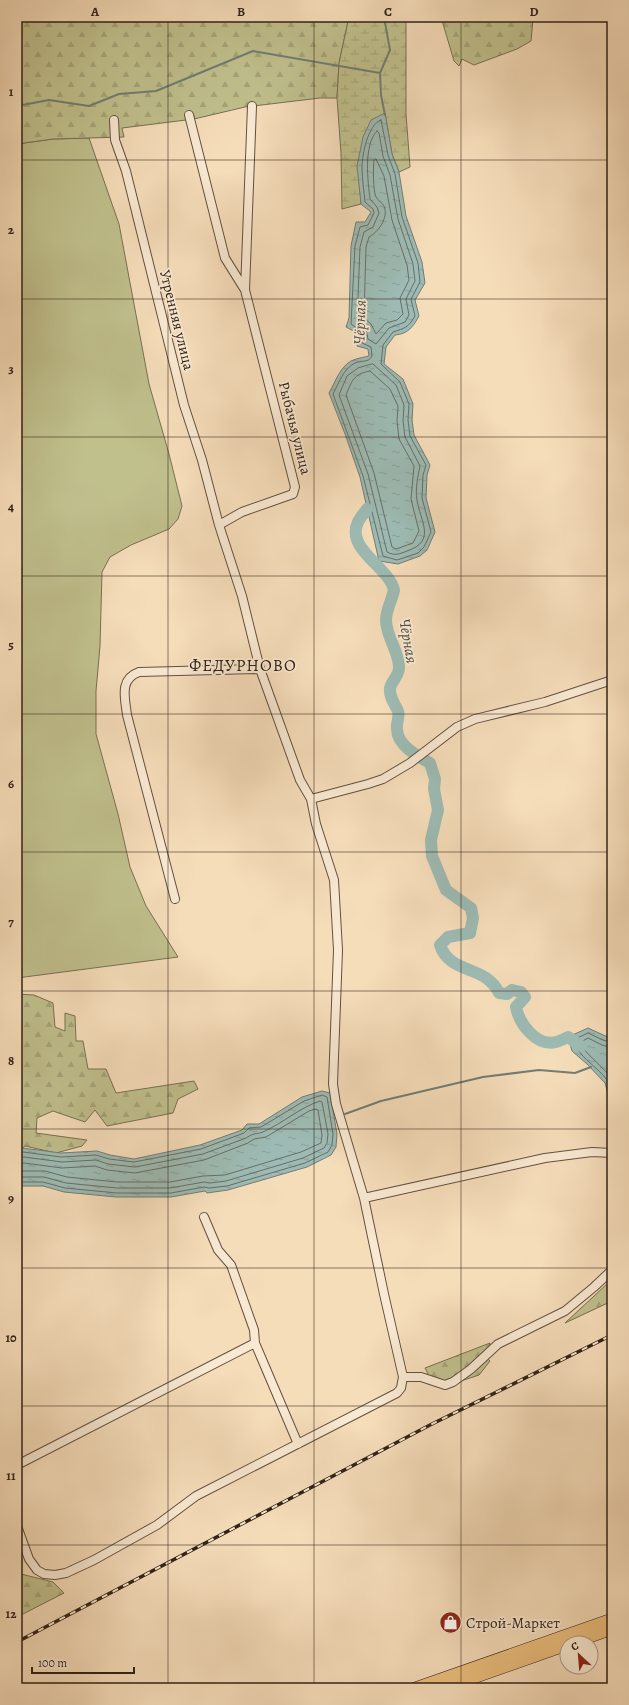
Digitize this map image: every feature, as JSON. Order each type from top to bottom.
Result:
[{"type":"main road","points":[[415,1688],[612,1619]]},
{"type":"main road","points":[[595,1635],[612,1629]]},
{"type":"main road","points":[[445,1688],[559,1648]]},
{"type":"street","points":[[245,290],[252,106]]},
{"type":"street","points":[[190,115],[225,258],[245,290]]},
{"type":"street","name":"Утренняя улица","points":[[114,120],[115,140],[126,172],[184,405],[202,460],[219,525],[242,596],[260,670],[300,780],[311,799],[316,824],[334,880],[336,891],[338,950],[333,1084],[336,1104],[364,1198],[403,1377]]},
{"type":"street","name":"Рыбачья улица","points":[[219,525],[242,512],[293,494],[295,487],[245,290]]},
{"type":"street","points":[[175,899],[127,714],[124,686],[126,680],[133,674],[139,672],[260,670]]},
{"type":"street","points":[[311,799],[383,779],[410,763],[458,727],[475,719],[545,702],[612,680]]},
{"type":"street","points":[[364,1198],[545,1158],[592,1152],[612,1153]]},
{"type":"street","points":[[204,1218],[218,1250],[231,1265],[254,1330],[255,1343],[298,1444]]},
{"type":"street","points":[[17,1526],[29,1559],[37,1570],[44,1574],[55,1575],[66,1573],[94,1560],[157,1525],[196,1496],[397,1393],[401,1388],[403,1377],[421,1377],[445,1385],[453,1382],[471,1369],[498,1344],[565,1311],[612,1270]]},
{"type":"street","points":[[17,1465],[255,1343]]},
{"type":"green space","points":[[17,17],[349,17],[339,63],[337,98],[320,98],[245,107],[194,119],[122,128],[124,137],[53,139],[17,144]]},
{"type":"green space","points":[[349,17],[406,17],[406,114],[410,167],[399,172],[392,154],[385,113],[360,190],[361,204],[342,209],[341,153],[337,98],[339,63]]},
{"type":"green space","points":[[441,17],[529,17],[533,19],[531,41],[517,49],[474,65],[462,59],[459,66],[454,61]]},
{"type":"green space","points":[[89,138],[119,224],[149,384],[182,506],[178,519],[169,529],[131,545],[110,557],[102,572],[100,646],[96,691],[96,734],[118,814],[130,867],[146,906],[178,957],[17,978],[17,144],[53,139]]},
{"type":"green space","points":[[17,994],[34,995],[53,1003],[55,1027],[65,1031],[65,1013],[75,1016],[76,1041],[83,1041],[88,1069],[106,1069],[116,1093],[194,1081],[198,1089],[178,1099],[173,1113],[107,1126],[95,1110],[85,1122],[53,1111],[37,1118],[36,1133],[87,1140],[82,1146],[56,1153],[25,1146],[17,1153]]},
{"type":"green space","points":[[612,1279],[612,1301],[565,1323],[608,1283]]},
{"type":"green space","points":[[490,1343],[486,1357],[490,1361],[479,1375],[458,1382],[447,1383],[429,1376],[425,1368]]},
{"type":"green space","points":[[17,1573],[53,1582],[64,1593],[17,1617]]},
{"type":"water","points":[[385,113],[392,154],[399,172],[406,216],[422,262],[425,283],[415,300],[419,316],[410,329],[395,335],[386,347],[384,364],[403,379],[413,404],[412,420],[414,435],[430,465],[427,475],[426,498],[435,532],[427,550],[420,556],[398,564],[379,561],[360,477],[329,393],[346,364],[356,359],[369,356],[368,349],[357,346],[359,334],[346,327],[349,318],[351,246],[356,222],[365,222],[371,212],[361,204],[357,166],[363,137],[371,120]]},
{"type":"water","points":[[588,1028],[612,1039],[612,1108],[605,1083],[572,1051],[568,1037]]},
{"type":"water","points":[[322,1091],[330,1093],[337,1134],[336,1147],[331,1155],[307,1167],[228,1190],[207,1193],[205,1191],[171,1197],[116,1197],[64,1192],[43,1186],[17,1186],[18,1149],[22,1148],[61,1153],[97,1151],[134,1159],[200,1145],[242,1130],[247,1124],[259,1124],[302,1097]]},
{"type":"waterway","name":"Чёрная","points":[[384,17],[390,50],[380,73],[381,95],[385,115]]},
{"type":"waterway","points":[[17,106],[49,100],[89,106],[119,94],[156,91],[253,51],[380,73]]},
{"type":"waterway","name":"Чёрная","points":[[367,509],[358,522],[356,532],[357,541],[369,558],[384,573],[394,590],[386,620],[388,632],[397,654],[399,666],[398,672],[390,688],[391,697],[398,711],[398,735],[404,745],[419,757],[430,763],[435,779],[434,789],[438,810],[431,840],[432,856],[446,890],[471,908],[473,918],[470,933],[448,937],[440,945],[451,961],[485,977],[493,984],[499,993],[507,994],[512,990],[521,992],[525,997],[516,1007],[521,1020],[535,1037],[549,1043],[558,1042],[568,1037],[581,1046]]},
{"type":"waterway","points":[[345,1114],[381,1101],[483,1077],[539,1070],[575,1073],[591,1067]]},
{"type":"railway","points":[[17,1642],[430,1425],[612,1335]]},
{"type":"place","name":"Строй-Маркет","points":[[451,1623]]},
{"type":"district","name":"ФЕДУРНОВО","points":[[243,665]]}]
